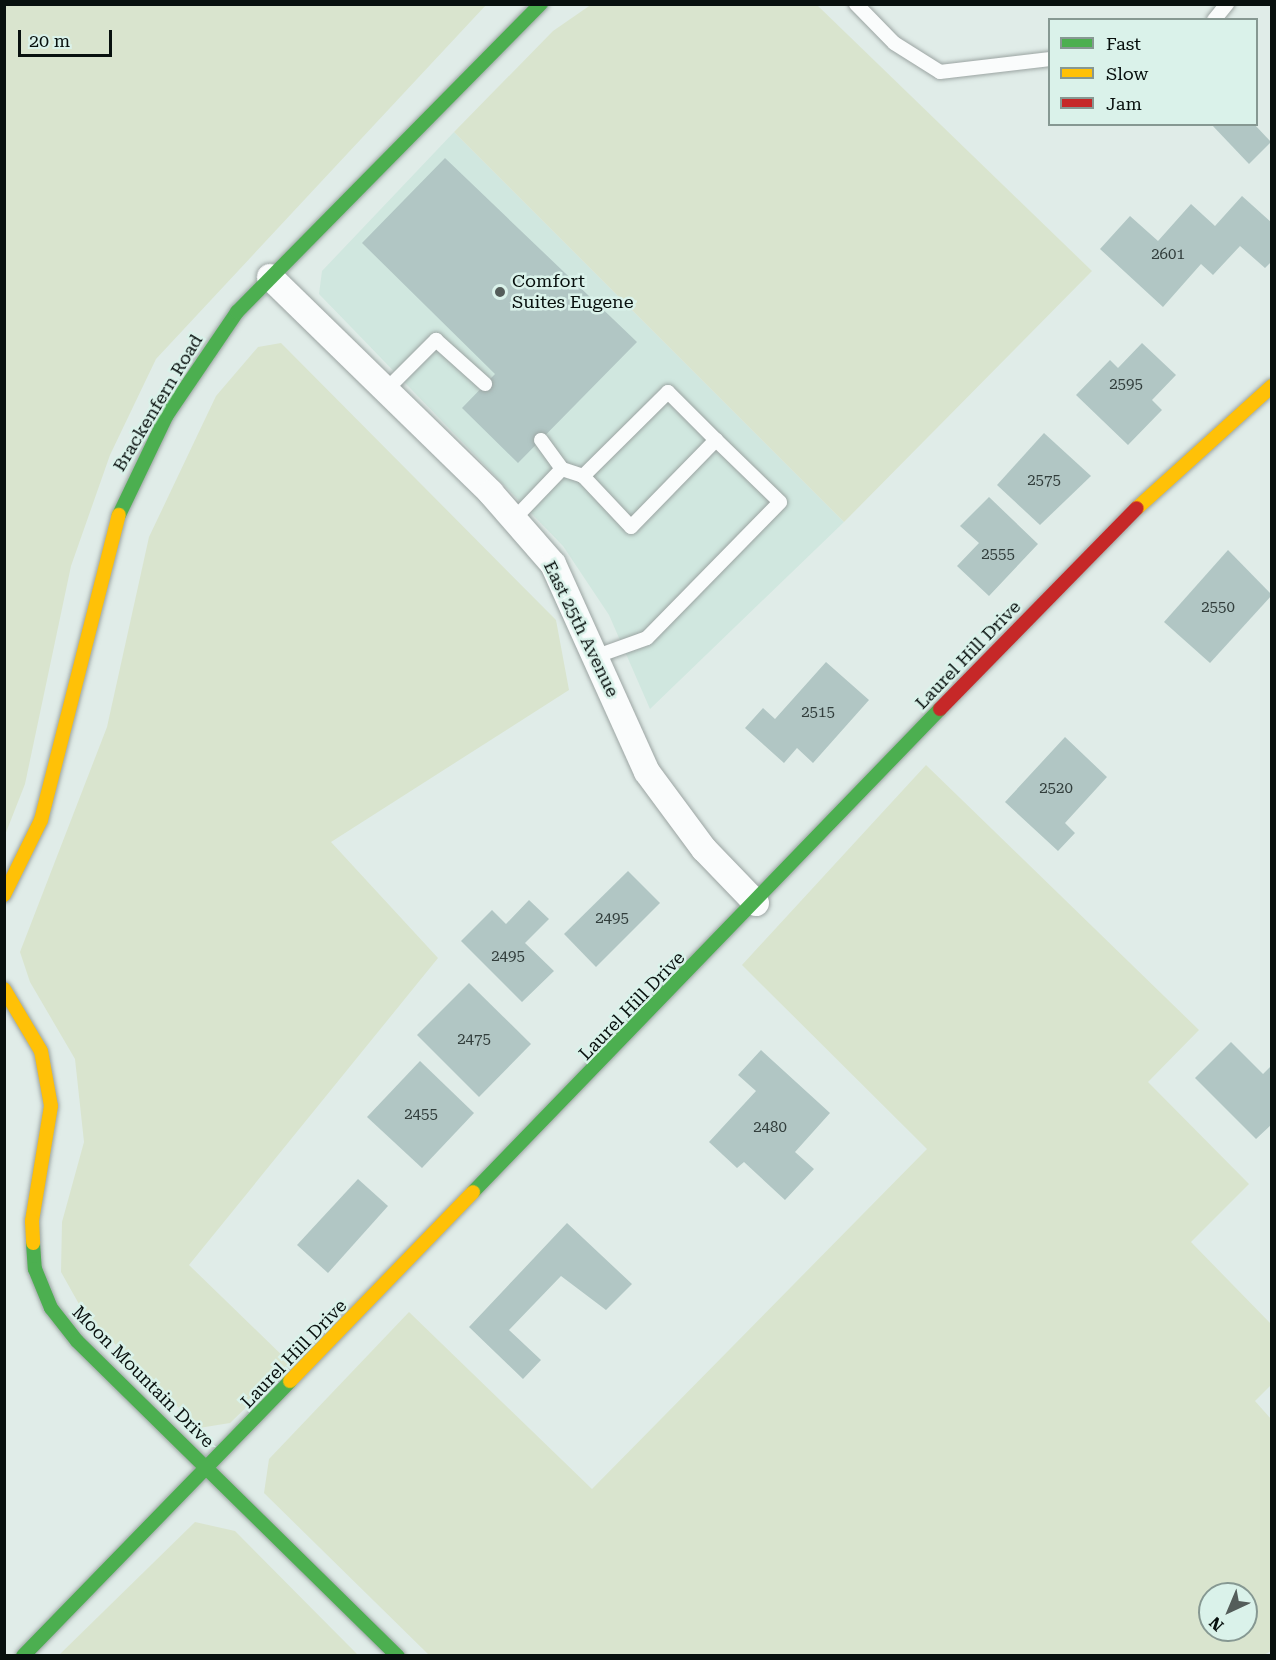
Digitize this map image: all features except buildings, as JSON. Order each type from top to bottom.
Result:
[{"type":"street","name":"Brackenfern Road","points":[[4,895],[41,820],[95,593],[126,491],[197,366],[270,277],[541,4]]},
{"type":"street","name":"East 25th Avenue","points":[[270,277],[514,519],[553,564],[597,656],[647,772],[704,849],[756,903]]},
{"type":"street","name":"Laurel Hill Drive","points":[[23,1656],[756,903],[1124,520],[1272,386]]},
{"type":"street","name":"Moon Mountain Drive","points":[[4,989],[41,1051],[51,1106],[32,1221],[35,1269],[51,1308],[77,1341],[209,1467],[398,1656]]},
{"type":"lane","points":[[856,4],[894,43],[940,72],[1048,59]]},
{"type":"lane","points":[[1216,18],[1227,4]]},
{"type":"lane","points":[[386,390],[436,340],[485,384]]},
{"type":"lane","points":[[583,476],[668,392],[780,502],[647,638],[597,656]]},
{"type":"lane","points":[[541,440],[562,469],[583,476],[631,527],[716,440]]},
{"type":"lane","points":[[514,519],[562,469]]},
{"type":"shaded area","points":[[5,4],[486,5],[156,359],[110,455],[71,566],[25,784],[5,835]]},
{"type":"shaded area","points":[[592,4],[817,5],[1092,271],[844,522],[454,132],[553,31]]},
{"type":"shaded area","points":[[454,132],[844,522],[650,709],[609,615],[563,546],[319,294],[322,271]]},
{"type":"shaded area","points":[[281,343],[556,620],[569,690],[331,842],[438,958],[189,1265],[291,1364],[230,1423],[199,1428],[84,1313],[61,1272],[62,1222],[84,1142],[75,1059],[30,982],[20,952],[107,727],[149,537],[216,396],[258,347]]},
{"type":"shaded area","points":[[926,765],[1199,1030],[1148,1082],[1249,1184],[1191,1242],[1271,1324],[1271,1385],[1255,1401],[1271,1419],[1271,1651],[1262,1656],[429,1655],[264,1493],[269,1459],[409,1312],[592,1489],[927,1149],[742,965]]},
{"type":"shaded area","points":[[195,1522],[235,1531],[358,1655],[59,1655]]},
{"type":"traffic: fast","points":[[119,515],[167,415],[237,312],[541,4]]},
{"type":"traffic: fast","points":[[473,1192],[940,709]]},
{"type":"traffic: fast","points":[[33,1243],[35,1269],[51,1308],[77,1341],[398,1656]]},
{"type":"traffic: fast","points":[[23,1656],[290,1381]]},
{"type":"traffic: slow","points":[[1137,508],[1272,386]]},
{"type":"traffic: slow","points":[[4,895],[41,820],[119,515]]},
{"type":"traffic: slow","points":[[4,989],[41,1051],[51,1106],[32,1221],[33,1243]]},
{"type":"traffic: slow","points":[[290,1381],[473,1192]]},
{"type":"traffic: jam","points":[[940,709],[1137,508]]},
{"type":"place","name":"Comfort Suites Eugene","points":[[500,292]]}]
